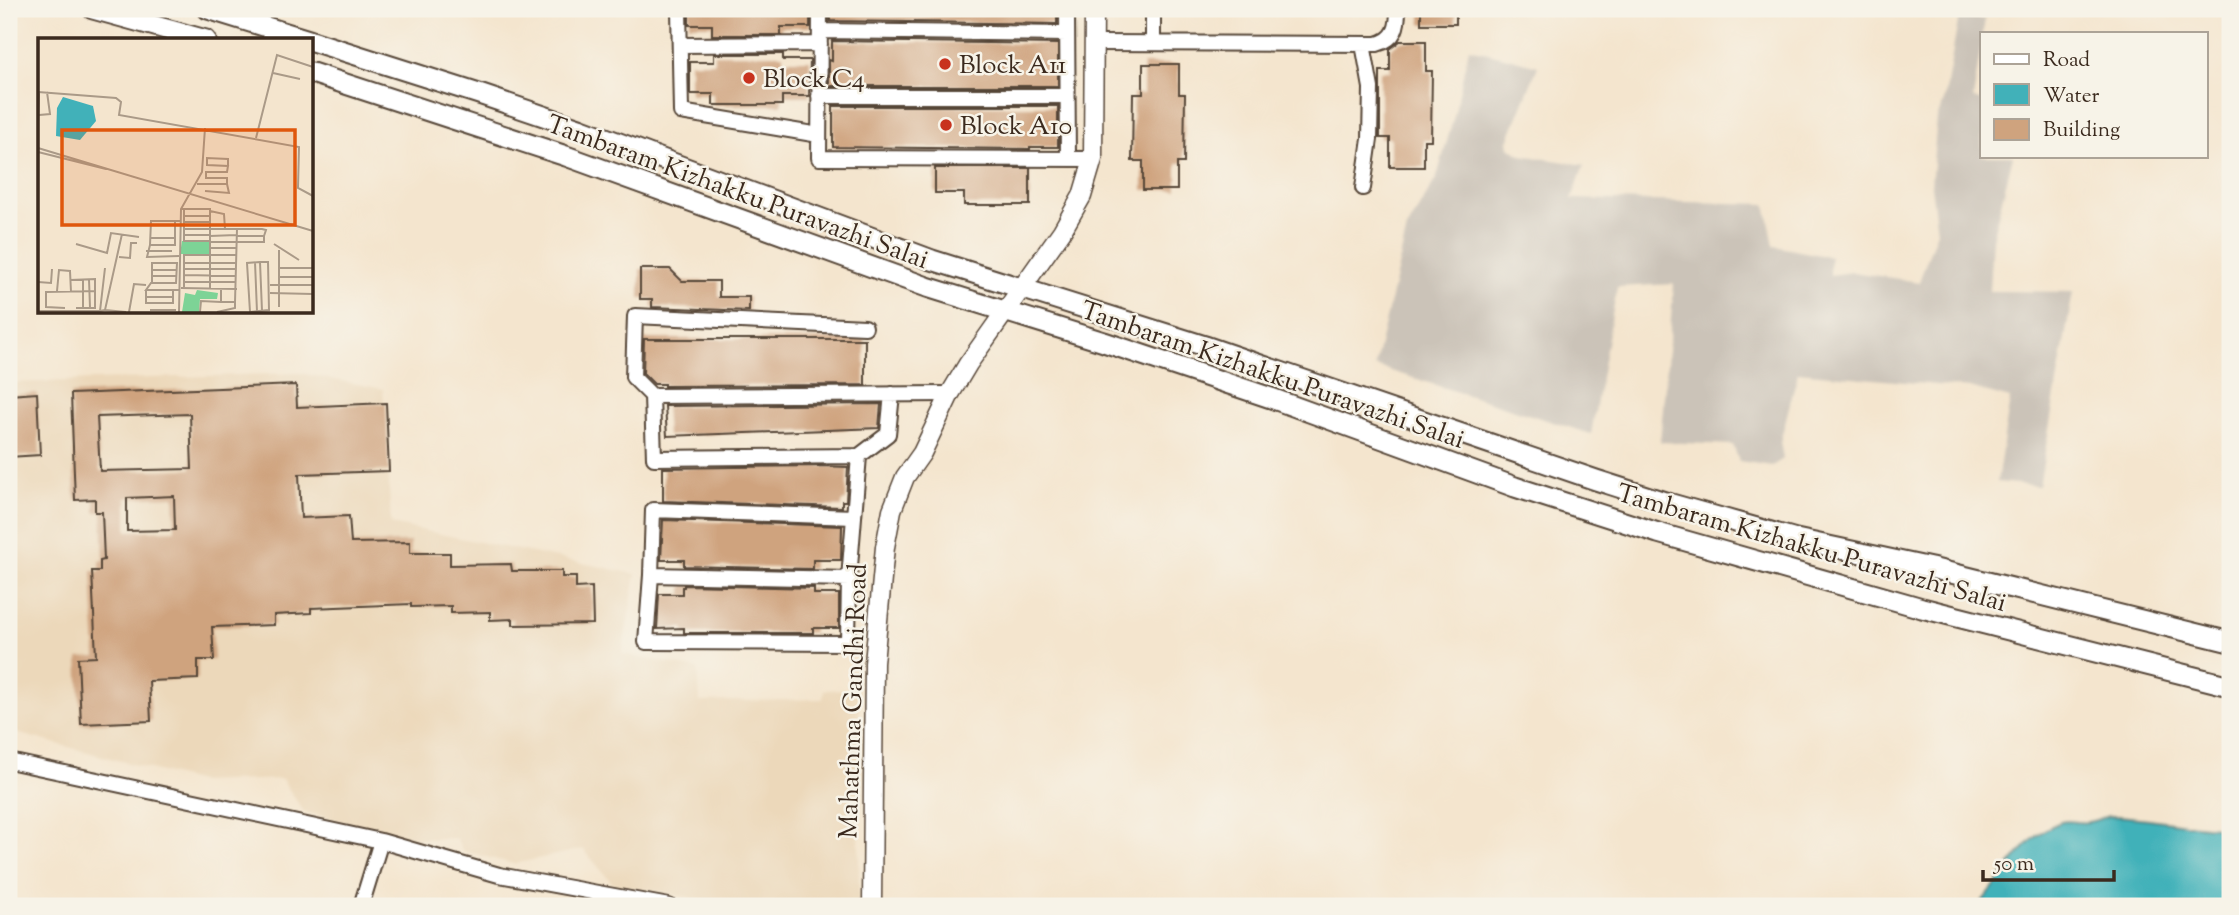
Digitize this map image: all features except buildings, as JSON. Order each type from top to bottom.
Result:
[{"type":"main road","points":[[93,9],[199,38]]},
{"type":"main road","name":"Tambaram Kizhakku Puravazhi Salai","points":[[208,9],[300,38]]},
{"type":"main road","name":"Tambaram Kizhakku Puravazhi Salai","points":[[313,42],[579,128],[932,260],[1230,354],[1680,507],[1796,539],[1931,568],[2230,642]]},
{"type":"main road","name":"Tambaram Kizhakku Puravazhi Salai","points":[[313,74],[566,156],[927,287],[1271,398],[1515,486],[1658,533],[1922,608],[2230,685]]},
{"type":"street","points":[[679,9],[681,113],[819,135]]},
{"type":"street","points":[[820,9],[819,158],[1093,159]]},
{"type":"street","points":[[1067,9],[1068,159]]},
{"type":"street","name":"Mahathma Gandhi Road","points":[[872,906],[874,663],[885,547],[899,489],[922,453],[950,394],[968,364],[1062,231],[1082,196],[1093,159],[1094,9]]},
{"type":"street","points":[[1153,9],[1153,42]]},
{"type":"street","points":[[1094,43],[1363,44],[1387,41],[1393,36],[1398,15]]},
{"type":"street","points":[[680,45],[820,38],[1067,33]]},
{"type":"street","points":[[1363,44],[1371,88],[1370,139],[1363,188]]},
{"type":"street","points":[[819,96],[1067,96]]},
{"type":"street","points":[[865,327],[635,316],[633,377],[652,396],[654,458],[859,456],[888,434],[892,394]]},
{"type":"street","points":[[652,396],[950,394]]},
{"type":"street","points":[[853,517],[653,510],[646,642],[848,643],[849,579],[859,456]]},
{"type":"street","points":[[651,575],[849,579]]},
{"type":"street","points":[[9,761],[381,841],[499,875],[669,906]]},
{"type":"street","points":[[361,906],[381,841]]},
{"type":"shaded area","points":[[1959,16],[1985,19],[1983,32],[1980,32],[1980,52],[1973,99],[1980,101],[1980,158],[2012,158],[1992,239],[1989,291],[2073,292],[2039,486],[1997,482],[2010,399],[1970,388],[1798,372],[1780,442],[1783,459],[1772,466],[1739,461],[1733,445],[1660,442],[1674,284],[1617,287],[1591,434],[1375,366],[1407,229],[1437,177],[1469,48],[1538,66],[1508,141],[1509,147],[1521,155],[1584,165],[1572,199],[1766,204],[1774,246],[1830,257],[1830,275],[1852,272],[1919,282],[1937,231],[1931,186],[1937,118],[1944,101]]},
{"type":"shaded area","points":[[299,373],[383,389],[391,524],[636,574],[622,654],[698,669],[700,702],[823,699],[824,690],[859,689],[859,906],[823,903],[822,906],[737,906],[613,884],[583,849],[514,864],[463,851],[456,838],[416,839],[304,812],[282,779],[199,782],[9,731],[9,383]]},
{"type":"water","points":[[2109,816],[2230,827],[2230,906],[1978,906],[2025,847],[2048,828],[2064,821],[2085,822]]},
{"type":"place","name":"Block A11","points":[[945,64]]},
{"type":"place","name":"Block C4","points":[[749,78]]},
{"type":"place","name":"Block A10","points":[[946,125]]}]
